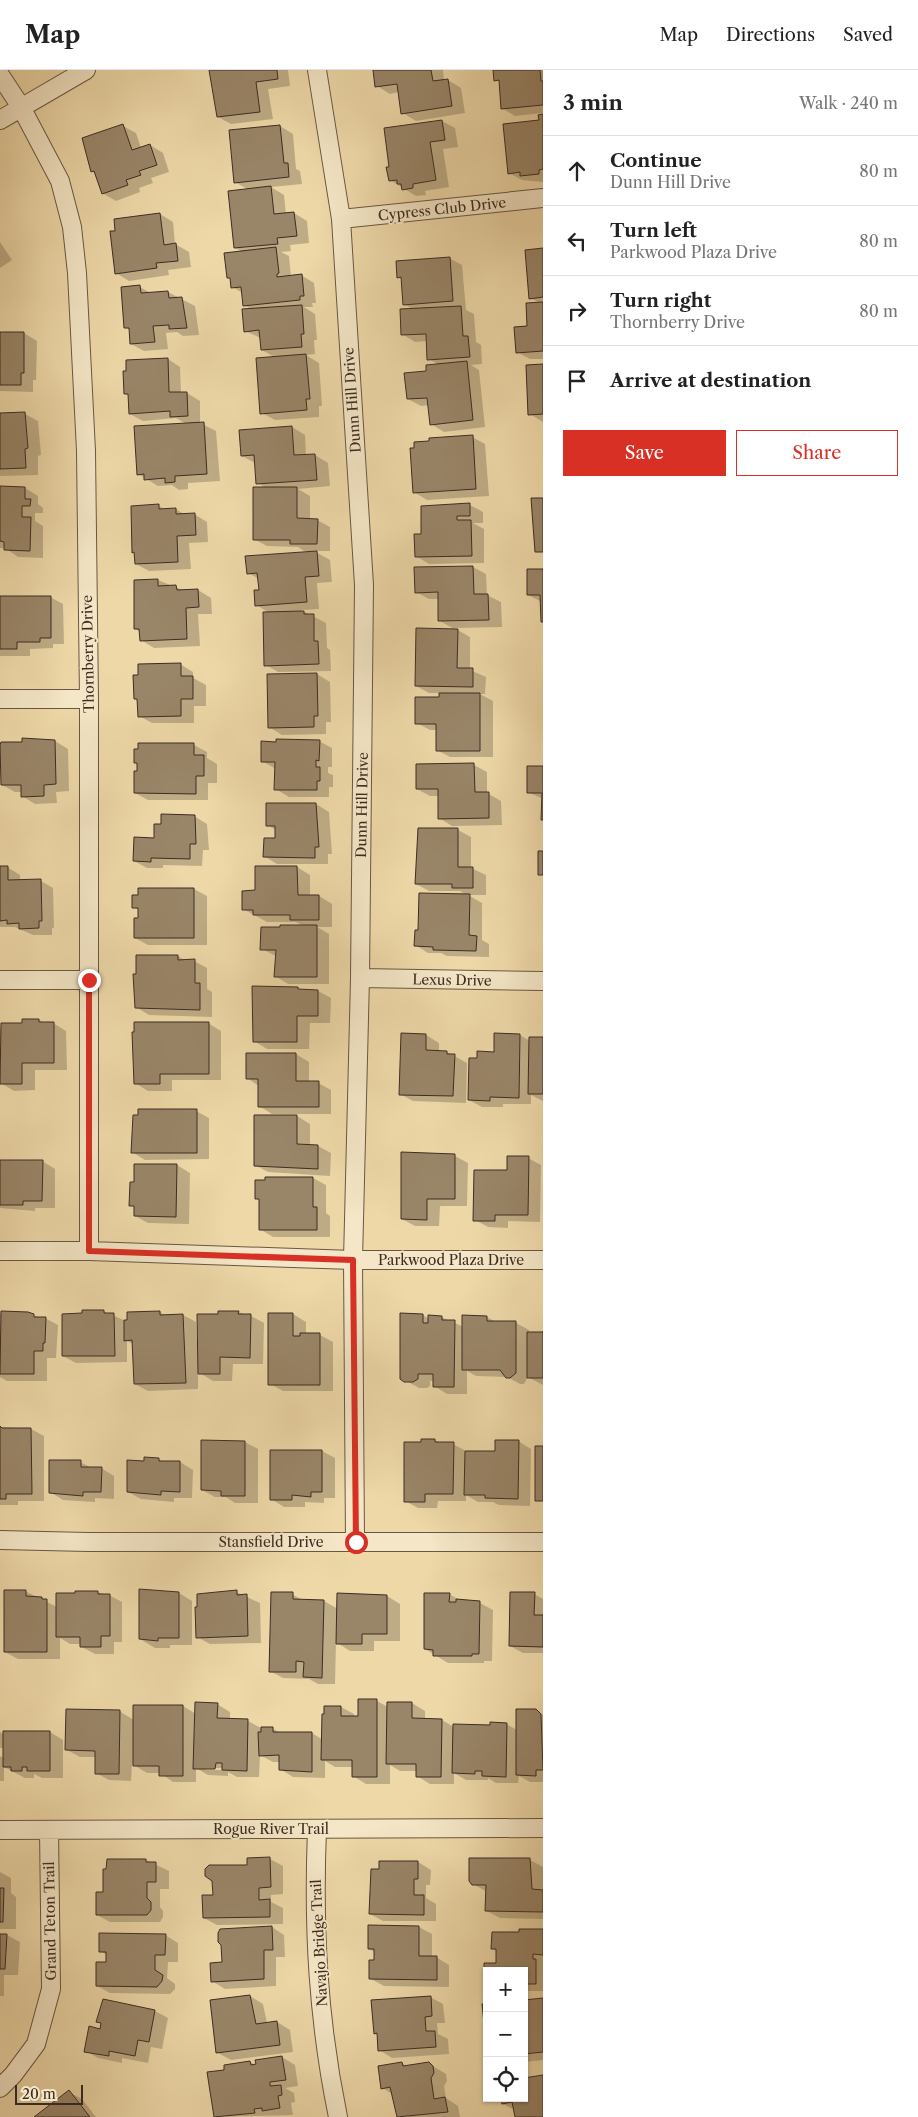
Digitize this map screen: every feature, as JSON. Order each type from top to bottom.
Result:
[{"type":"street","points":[[0,120],[86,70]]},
{"type":"street","name":"Dunn Hill Drive","points":[[317,70],[341,219],[364,585],[360,978],[353,1260],[356,1542]]},
{"type":"street","name":"Thornberry Drive","points":[[0,75],[20,107],[60,181],[72,227],[86,451],[89,699],[89,1251]]},
{"type":"street","name":"Cypress Club Drive","points":[[341,219],[543,198]]},
{"type":"street","points":[[0,699],[89,699]]},
{"type":"street","name":"Lexus Drive","points":[[360,978],[543,981]]},
{"type":"street","points":[[0,980],[89,980]]},
{"type":"street","name":"Parkwood Plaza Drive","points":[[0,1251],[89,1251],[353,1260],[543,1260]]},
{"type":"street","name":"Stansfield Drive","points":[[0,1540],[88,1542],[543,1542]]},
{"type":"street","name":"Rogue River Trail","points":[[0,1830],[543,1828]]},
{"type":"street","name":"Navajo Bridge Trail","points":[[317,1829],[315,1880],[318,1984],[338,2117]]},
{"type":"street","name":"Grand Teton Trail","points":[[0,2088],[13,2075],[36,2044],[51,1989],[49,1830]]},
{"type":"building","points":[[209,70],[277,70],[278,79],[256,82],[260,112],[217,117]]},
{"type":"building","points":[[373,70],[431,70],[433,81],[448,79],[452,106],[401,114],[397,84],[375,87]]},
{"type":"building","points":[[493,70],[540,70],[541,81],[543,81],[543,105],[501,109],[499,80],[494,81]]},
{"type":"building","points":[[543,114],[543,169],[539,170],[539,174],[520,176],[520,172],[508,174],[503,124],[539,120],[538,115]]},
{"type":"building","points":[[442,120],[445,140],[430,142],[436,180],[413,184],[413,188],[402,190],[401,184],[397,184],[397,180],[389,181],[386,167],[389,167],[384,128]]},
{"type":"building","points":[[123,124],[132,150],[150,144],[157,165],[139,171],[141,175],[126,180],[128,185],[102,194],[94,171],[91,172],[82,138]]},
{"type":"building","points":[[280,125],[284,163],[288,163],[289,177],[234,183],[229,130]]},
{"type":"building","points":[[271,186],[274,214],[294,212],[297,236],[277,238],[278,244],[234,248],[228,191]]},
{"type":"building","points":[[160,213],[164,245],[176,243],[178,261],[156,263],[157,268],[115,274],[110,231],[115,231],[114,219]]},
{"type":"building","points":[[276,247],[279,273],[277,277],[302,274],[304,296],[300,296],[300,300],[243,306],[241,287],[231,288],[230,278],[227,278],[224,253]]},
{"type":"building","points":[[543,248],[543,297],[529,299],[525,250]]},
{"type":"building","points":[[450,257],[453,301],[403,305],[401,277],[397,278],[396,261]]},
{"type":"building","points":[[140,285],[141,293],[168,291],[169,298],[182,297],[187,328],[169,329],[169,325],[153,326],[155,342],[130,344],[129,328],[124,328],[121,287]]},
{"type":"building","points":[[543,302],[543,351],[516,353],[514,327],[527,326],[526,303]]},
{"type":"building","points":[[302,305],[304,334],[301,334],[302,347],[261,350],[259,330],[244,332],[242,309]]},
{"type":"building","points":[[461,306],[463,336],[468,336],[470,357],[427,360],[426,334],[401,335],[400,309]]},
{"type":"building","points":[[0,332],[24,332],[24,373],[21,373],[21,385],[0,385]]},
{"type":"building","points":[[306,354],[310,399],[306,399],[307,410],[260,414],[256,358]]},
{"type":"building","points":[[168,358],[169,392],[187,392],[188,416],[170,417],[170,411],[129,414],[128,394],[124,394],[123,371],[126,371],[126,360]]},
{"type":"building","points":[[467,361],[473,420],[430,425],[427,398],[407,399],[404,373],[426,371],[426,365]]},
{"type":"building","points":[[543,364],[543,414],[528,415],[526,365]]},
{"type":"building","points":[[25,412],[28,448],[25,449],[26,468],[0,469],[0,413]]},
{"type":"building","points":[[204,422],[207,474],[175,476],[175,482],[165,483],[165,478],[144,480],[144,474],[137,475],[134,426]]},
{"type":"building","points":[[292,426],[294,455],[315,454],[317,480],[256,484],[254,455],[241,456],[239,430]]},
{"type":"building","points":[[473,435],[476,489],[413,493],[410,448],[414,448],[414,442],[429,441],[429,438]]},
{"type":"building","points":[[0,486],[25,487],[25,499],[31,499],[30,506],[22,506],[22,517],[31,517],[30,551],[4,550],[4,542],[0,541]]},
{"type":"building","points":[[253,487],[297,487],[297,518],[318,519],[317,544],[290,544],[290,540],[253,540]]},
{"type":"building","points":[[531,498],[543,498],[543,552],[535,552]]},
{"type":"building","points":[[470,503],[470,516],[457,516],[457,520],[471,520],[472,556],[415,557],[414,534],[421,534],[421,506]]},
{"type":"building","points":[[159,504],[159,509],[176,508],[176,514],[195,513],[196,535],[177,536],[178,562],[135,564],[134,552],[132,553],[131,506]]},
{"type":"building","points":[[317,551],[319,576],[305,577],[307,602],[255,606],[254,590],[259,590],[257,573],[247,574],[245,556]]},
{"type":"building","points":[[473,566],[474,594],[488,594],[489,620],[438,621],[438,592],[415,593],[414,567]]},
{"type":"building","points":[[527,569],[543,569],[543,622],[541,622],[540,595],[527,595]]},
{"type":"building","points":[[158,579],[158,586],[176,585],[177,590],[198,589],[199,607],[186,608],[187,639],[140,641],[139,629],[134,629],[134,580]]},
{"type":"building","points":[[0,596],[51,596],[51,638],[40,638],[40,642],[17,642],[17,649],[0,649]]},
{"type":"building","points":[[304,611],[304,614],[314,614],[314,641],[318,641],[319,664],[264,666],[263,612]]},
{"type":"building","points":[[416,628],[458,629],[457,668],[473,668],[473,687],[415,686]]},
{"type":"building","points":[[181,663],[181,676],[193,676],[193,699],[181,699],[181,716],[138,717],[137,699],[134,699],[133,675],[138,675],[138,664]]},
{"type":"building","points":[[317,673],[318,716],[314,716],[314,727],[268,728],[267,674]]},
{"type":"building","points":[[439,693],[480,693],[480,751],[436,751],[436,724],[415,724],[415,697],[439,697]]},
{"type":"building","points":[[22,738],[55,740],[56,784],[44,785],[44,796],[21,797],[21,785],[1,785],[1,742],[22,742]]},
{"type":"building","points":[[276,739],[320,740],[319,761],[316,760],[316,767],[320,767],[320,781],[317,781],[317,790],[274,790],[275,762],[261,762],[261,741],[276,742]]},
{"type":"building","points":[[138,743],[194,743],[194,755],[204,755],[204,776],[196,776],[196,794],[134,793],[134,771],[137,771],[137,763],[134,763],[134,749],[138,749]]},
{"type":"building","points":[[474,763],[475,792],[489,792],[489,818],[438,819],[438,789],[416,789],[416,764]]},
{"type":"building","points":[[527,766],[543,766],[543,820],[541,820],[542,793],[527,793]]},
{"type":"building","points":[[266,803],[316,803],[319,847],[315,847],[315,858],[263,857],[264,838],[275,838],[275,826],[266,826]]},
{"type":"building","points":[[161,814],[195,815],[196,844],[190,844],[190,859],[151,858],[151,862],[133,861],[134,837],[154,838],[154,824],[161,824]]},
{"type":"building","points":[[418,828],[458,828],[458,867],[473,867],[473,888],[452,888],[452,884],[415,884]]},
{"type":"building","points":[[538,851],[543,851],[543,875],[538,875]]},
{"type":"building","points":[[0,866],[8,866],[8,880],[41,879],[42,921],[39,921],[39,928],[19,929],[19,923],[7,924],[7,920],[0,921]]},
{"type":"building","points":[[255,866],[297,866],[298,895],[319,895],[319,920],[290,920],[290,915],[253,915],[253,910],[242,910],[242,891],[255,890]]},
{"type":"building","points":[[138,888],[194,888],[194,938],[134,938],[134,918],[138,918],[138,908],[132,908],[132,895],[138,895]]},
{"type":"building","points":[[419,893],[470,894],[469,935],[477,936],[476,951],[433,950],[433,947],[414,946],[415,930],[418,930]]},
{"type":"building","points":[[280,925],[317,925],[317,977],[274,977],[276,950],[260,950],[261,927],[280,927]]},
{"type":"building","points":[[136,955],[178,955],[178,960],[195,959],[195,983],[200,983],[200,1010],[135,1008],[133,974],[136,974]]},
{"type":"building","points":[[252,986],[298,987],[298,989],[318,990],[318,1016],[297,1016],[297,1042],[253,1042]]},
{"type":"building","points":[[22,1019],[39,1019],[39,1022],[54,1022],[54,1063],[22,1063],[22,1084],[0,1084],[1,1023],[22,1023]]},
{"type":"building","points":[[134,1022],[209,1022],[209,1074],[160,1074],[160,1084],[134,1084],[132,1032],[134,1032]]},
{"type":"building","points":[[401,1033],[426,1034],[426,1050],[447,1051],[447,1054],[455,1054],[453,1096],[399,1095]]},
{"type":"building","points":[[494,1033],[520,1034],[519,1098],[490,1097],[490,1101],[468,1100],[469,1058],[477,1058],[477,1051],[494,1052]]},
{"type":"building","points":[[529,1037],[543,1037],[543,1094],[528,1094]]},
{"type":"building","points":[[246,1053],[296,1053],[296,1081],[319,1081],[319,1107],[258,1107],[258,1079],[246,1079]]},
{"type":"building","points":[[138,1109],[197,1109],[197,1153],[131,1153],[133,1115],[138,1115]]},
{"type":"building","points":[[254,1115],[297,1115],[297,1144],[318,1145],[318,1169],[254,1166]]},
{"type":"building","points":[[401,1152],[455,1154],[455,1199],[427,1199],[427,1220],[401,1219]]},
{"type":"building","points":[[507,1156],[529,1156],[528,1215],[495,1215],[495,1221],[473,1221],[474,1170],[507,1170]]},
{"type":"building","points":[[0,1160],[43,1160],[42,1201],[23,1201],[23,1205],[0,1205]]},
{"type":"building","points":[[134,1164],[177,1164],[176,1217],[134,1216],[134,1206],[129,1206],[130,1182],[134,1182]]},
{"type":"building","points":[[265,1177],[313,1177],[313,1207],[317,1207],[317,1230],[259,1230],[259,1199],[255,1199],[255,1180],[265,1180]]},
{"type":"building","points":[[82,1310],[104,1310],[104,1313],[114,1313],[115,1356],[62,1356],[62,1314],[82,1313]]},
{"type":"building","points":[[1,1311],[28,1312],[34,1314],[34,1317],[46,1317],[43,1351],[34,1351],[34,1374],[0,1374]]},
{"type":"building","points":[[160,1311],[160,1315],[183,1314],[186,1383],[134,1384],[132,1340],[124,1341],[124,1320],[127,1320],[127,1312]]},
{"type":"building","points":[[218,1311],[239,1311],[238,1314],[251,1314],[250,1358],[220,1357],[220,1374],[198,1374],[197,1314],[218,1314]]},
{"type":"building","points":[[268,1313],[293,1313],[293,1336],[300,1336],[300,1333],[320,1333],[320,1385],[268,1385]]},
{"type":"building","points":[[400,1313],[423,1314],[423,1323],[428,1323],[428,1315],[442,1316],[442,1320],[455,1320],[454,1387],[433,1387],[433,1374],[418,1374],[418,1379],[413,1382],[404,1382],[400,1379]]},
{"type":"building","points":[[462,1315],[487,1316],[487,1321],[516,1321],[516,1373],[510,1378],[506,1378],[500,1370],[462,1370]]},
{"type":"building","points":[[527,1332],[543,1332],[543,1378],[527,1378]]},
{"type":"building","points":[[0,1426],[2,1428],[31,1428],[32,1494],[6,1494],[6,1499],[0,1499]]},
{"type":"building","points":[[421,1439],[435,1439],[435,1442],[454,1442],[453,1494],[425,1494],[425,1502],[404,1502],[404,1442],[421,1442]]},
{"type":"building","points":[[201,1440],[245,1441],[245,1496],[221,1496],[221,1491],[201,1490]]},
{"type":"building","points":[[495,1440],[519,1440],[518,1499],[485,1498],[485,1495],[464,1495],[465,1451],[495,1451]]},
{"type":"building","points":[[535,1446],[543,1446],[543,1501],[535,1501]]},
{"type":"building","points":[[270,1450],[322,1450],[322,1492],[311,1492],[311,1497],[292,1495],[292,1500],[270,1500]]},
{"type":"building","points":[[144,1457],[159,1458],[159,1461],[180,1461],[180,1492],[161,1491],[161,1495],[127,1492],[127,1460],[144,1461]]},
{"type":"building","points":[[49,1460],[81,1460],[81,1467],[102,1467],[101,1492],[83,1492],[83,1496],[49,1493]]},
{"type":"building","points":[[139,1589],[179,1592],[179,1638],[158,1638],[158,1641],[139,1639]]},
{"type":"building","points":[[4,1590],[26,1590],[26,1596],[47,1599],[47,1652],[4,1652]]},
{"type":"building","points":[[237,1590],[237,1595],[247,1594],[248,1636],[196,1638],[195,1607],[197,1607],[197,1594]]},
{"type":"building","points":[[75,1591],[98,1591],[98,1594],[110,1594],[110,1636],[101,1636],[101,1647],[80,1647],[80,1637],[56,1637],[56,1593],[75,1593]]},
{"type":"building","points":[[271,1592],[293,1592],[293,1599],[324,1600],[322,1678],[303,1677],[304,1662],[296,1661],[296,1672],[269,1672]]},
{"type":"building","points":[[510,1592],[535,1592],[534,1615],[543,1615],[543,1647],[509,1646]]},
{"type":"building","points":[[337,1593],[387,1595],[387,1634],[362,1634],[362,1644],[336,1644]]},
{"type":"building","points":[[424,1593],[450,1593],[449,1602],[456,1602],[456,1599],[480,1601],[479,1654],[472,1654],[472,1656],[433,1656],[433,1650],[424,1649]]},
{"type":"building","points":[[358,1699],[377,1699],[377,1777],[352,1777],[352,1760],[321,1760],[322,1714],[324,1714],[324,1706],[341,1706],[341,1716],[358,1716]]},
{"type":"building","points":[[195,1702],[218,1703],[217,1718],[248,1719],[247,1771],[222,1770],[222,1763],[216,1763],[215,1769],[193,1769]]},
{"type":"building","points":[[387,1702],[412,1702],[412,1718],[442,1719],[441,1777],[416,1777],[416,1764],[386,1764]]},
{"type":"building","points":[[133,1705],[183,1705],[183,1776],[159,1776],[159,1766],[133,1766]]},
{"type":"building","points":[[66,1709],[120,1710],[119,1774],[95,1774],[95,1751],[65,1750]]},
{"type":"building","points":[[516,1709],[536,1709],[541,1714],[543,1770],[536,1770],[536,1776],[516,1775]]},
{"type":"building","points":[[490,1722],[507,1723],[506,1777],[482,1776],[482,1771],[475,1771],[475,1774],[452,1773],[453,1724],[490,1725]]},
{"type":"building","points":[[261,1727],[273,1727],[273,1732],[312,1732],[312,1772],[279,1770],[279,1755],[259,1756],[258,1732],[261,1732]]},
{"type":"building","points":[[3,1731],[50,1731],[50,1771],[27,1771],[27,1767],[22,1767],[22,1771],[11,1771],[11,1767],[3,1767]]},
{"type":"building","points":[[270,1857],[271,1887],[259,1888],[259,1900],[270,1899],[270,1917],[203,1918],[202,1895],[213,1895],[212,1881],[205,1876],[205,1869],[209,1865],[247,1865],[247,1858]]},
{"type":"building","points":[[469,1858],[530,1858],[532,1889],[543,1890],[543,1912],[485,1911],[486,1885],[472,1885],[469,1881]]},
{"type":"building","points":[[107,1859],[146,1859],[146,1862],[156,1862],[156,1882],[147,1882],[147,1898],[151,1902],[151,1910],[147,1915],[96,1915],[96,1892],[103,1892],[103,1869],[106,1869]]},
{"type":"building","points":[[379,1861],[418,1861],[418,1879],[414,1879],[414,1895],[424,1895],[424,1915],[369,1914],[371,1869],[379,1869]]},
{"type":"building","points":[[0,1888],[4,1888],[3,1922],[0,1922]]},
{"type":"building","points":[[368,1925],[419,1926],[419,1956],[437,1956],[437,1980],[369,1979],[369,1960],[374,1960],[374,1949],[368,1949]]},
{"type":"building","points":[[272,1926],[273,1950],[264,1950],[264,1979],[211,1982],[210,1963],[222,1962],[221,1945],[218,1942],[220,1929]]},
{"type":"building","points":[[519,1929],[543,1929],[543,1955],[533,1954],[533,1959],[536,1959],[536,1984],[528,1984],[528,1967],[484,1967],[484,1963],[496,1963],[496,1949],[491,1949],[492,1932],[519,1932]]},
{"type":"building","points":[[99,1933],[166,1934],[165,1955],[155,1955],[155,1970],[163,1975],[162,1981],[157,1987],[96,1986],[96,1962],[106,1962],[106,1952],[99,1952]]},
{"type":"building","points":[[0,1934],[7,1934],[5,1969],[0,1969]]},
{"type":"building","points":[[250,1995],[256,2024],[277,2021],[280,2045],[216,2053],[210,2000]]},
{"type":"building","points":[[431,1996],[432,2016],[425,2017],[426,2031],[435,2031],[436,2047],[378,2051],[377,2033],[374,2034],[371,2000]]},
{"type":"building","points":[[543,1998],[543,2052],[528,2054],[528,2000]]},
{"type":"building","points":[[103,1999],[155,2010],[149,2042],[138,2040],[135,2056],[109,2051],[109,2056],[84,2052],[89,2026],[100,2029],[101,2023],[96,2022]]},
{"type":"building","points":[[282,2056],[286,2080],[270,2082],[270,2086],[281,2085],[282,2095],[278,2096],[280,2108],[262,2111],[262,2108],[254,2109],[255,2113],[214,2117],[207,2072],[224,2070],[224,2065],[250,2061],[251,2065],[256,2064],[255,2060]]},
{"type":"building","points":[[402,2062],[403,2066],[429,2062],[433,2066],[434,2073],[431,2078],[434,2099],[445,2097],[448,2112],[397,2117],[390,2087],[381,2089],[378,2066]]},
{"type":"building","points":[[543,2075],[543,2117],[515,2117],[512,2102],[528,2102],[528,2077]]},
{"type":"building","points":[[69,2090],[90,2117],[34,2117]]},
{"type":"route","points":[[89,980],[89,1251],[353,1260],[356,1542]]}]
